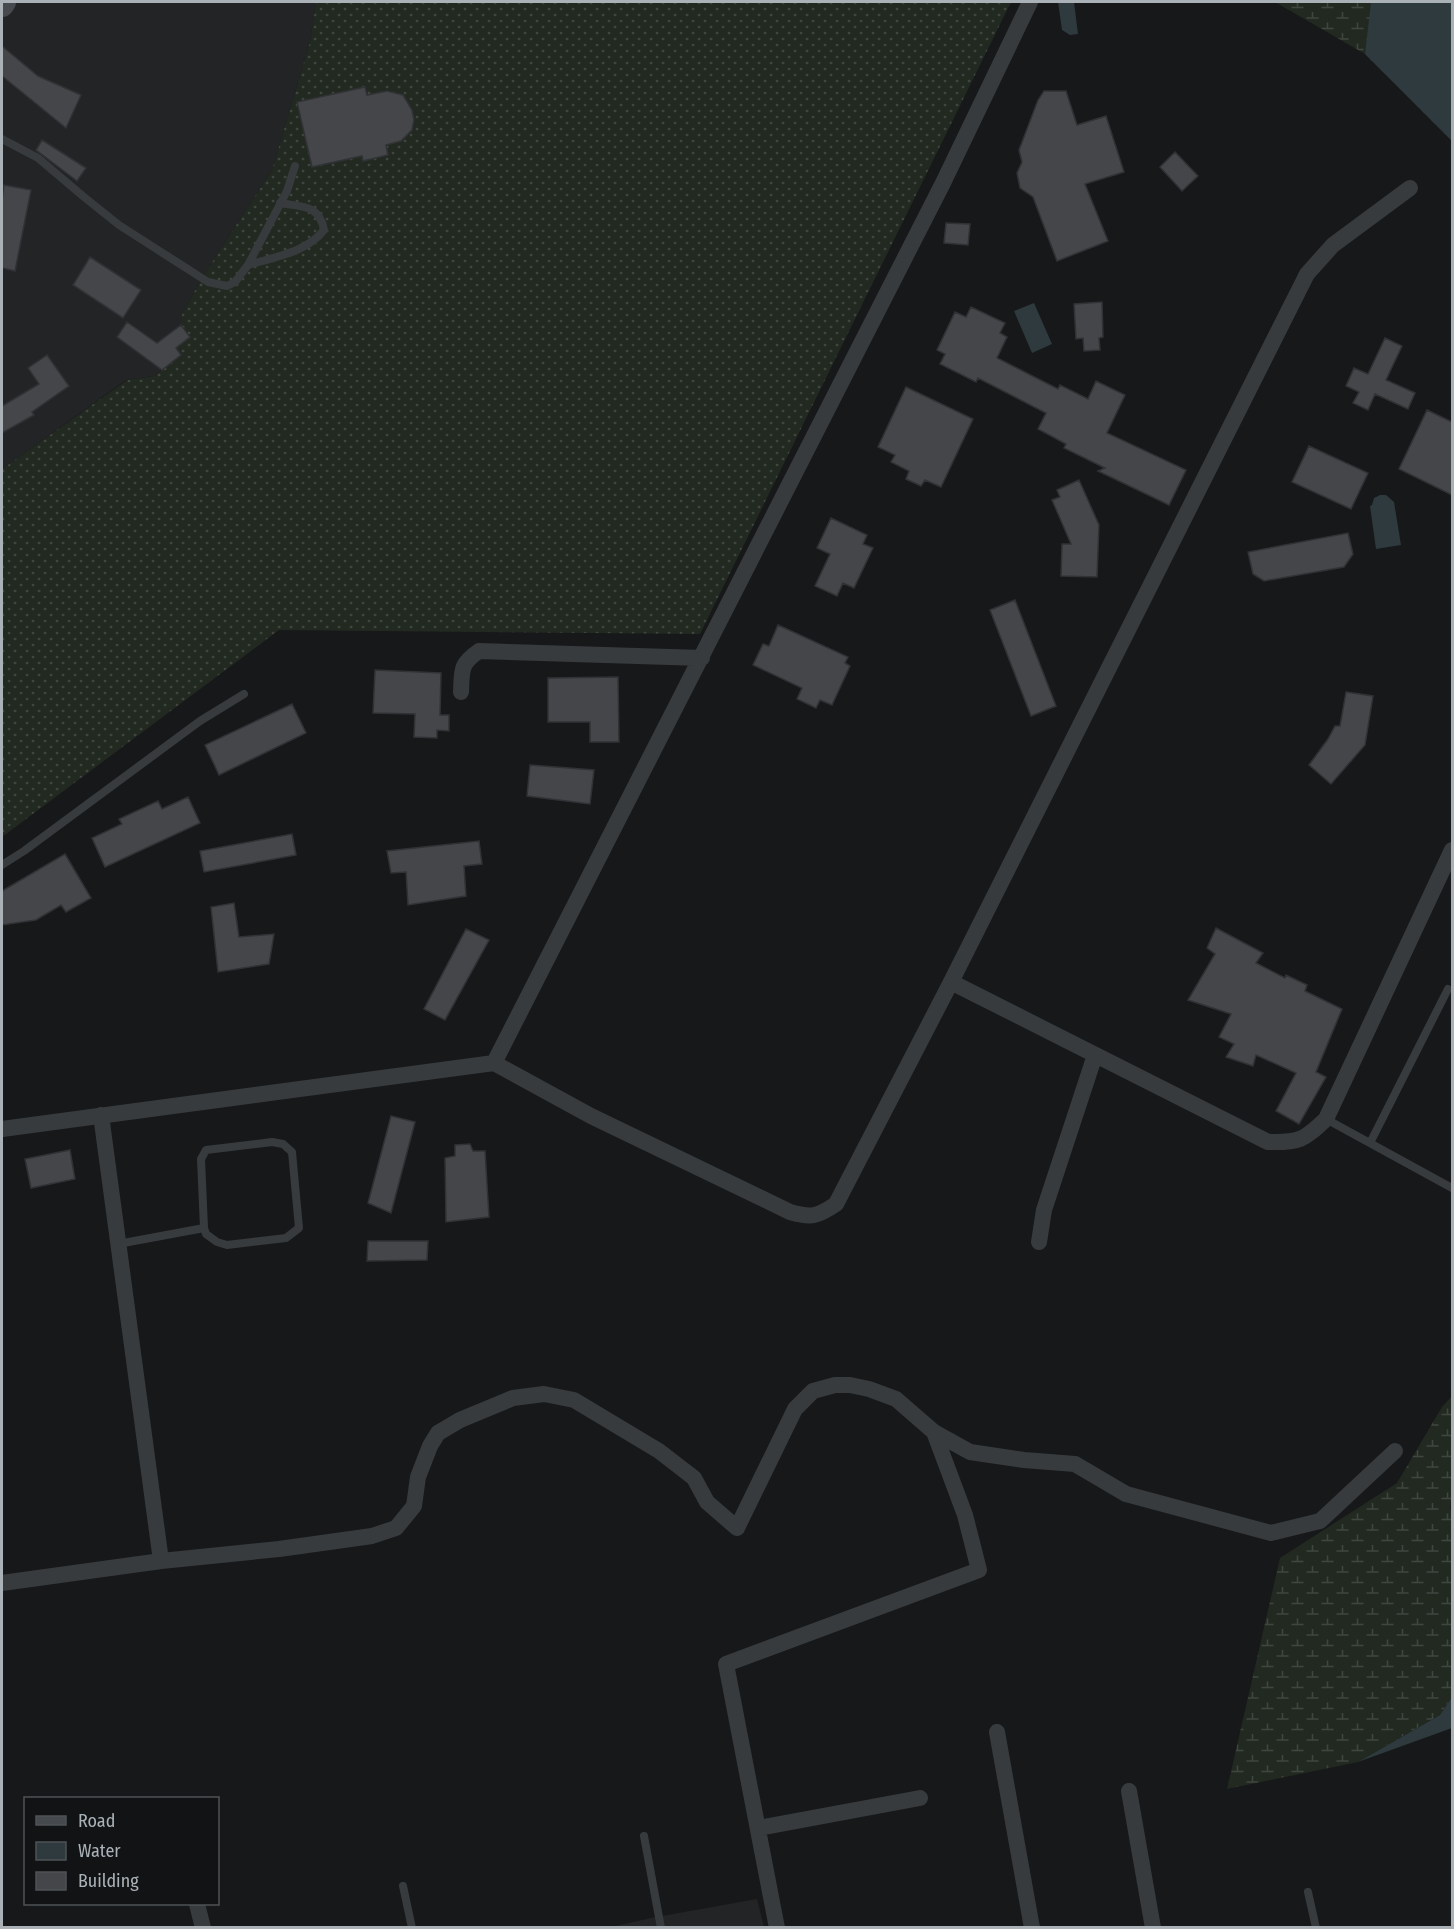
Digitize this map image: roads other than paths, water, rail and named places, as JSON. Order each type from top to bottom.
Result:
[{"type":"street","points":[[494,1063],[938,193],[1030,2]]},
{"type":"street","points":[[2,1129],[494,1063],[591,1116],[790,1212],[808,1217],[823,1213],[836,1204],[951,982],[1307,274],[1333,245],[1410,188]]},
{"type":"street","points":[[461,692],[462,668],[467,659],[479,651],[702,658]]},
{"type":"street","points":[[951,982],[1268,1142],[1284,1143],[1306,1138],[1326,1119],[1452,850]]},
{"type":"street","points":[[1039,1242],[1044,1210],[1095,1055]]},
{"type":"street","points":[[101,1115],[161,1561]]},
{"type":"street","points":[[2,1583],[161,1561],[279,1549],[372,1536],[396,1528],[414,1506],[418,1477],[430,1446],[438,1433],[460,1420],[513,1398],[544,1394],[573,1400],[668,1458],[694,1478],[707,1502],[737,1528],[795,1409],[813,1391],[835,1385],[869,1389],[896,1399],[934,1432],[970,1452],[1024,1460],[1075,1464],[1126,1494],[1271,1533],[1320,1521],[1395,1451]]},
{"type":"street","points":[[777,1928],[726,1664],[979,1570],[965,1515],[934,1432]]},
{"type":"street","points":[[997,1732],[1032,1928]]},
{"type":"street","points":[[1129,1791],[1154,1928]]},
{"type":"street","points":[[759,1828],[920,1798]]},
{"type":"street","points":[[197,1905],[203,1928]]},
{"type":"lane","points":[[2,139],[38,158],[119,225],[208,282],[226,286],[235,282],[248,266],[280,203],[295,166]]},
{"type":"lane","points":[[248,266],[306,247],[324,230],[317,212],[311,208],[280,203]]},
{"type":"lane","points":[[2,865],[200,721],[244,694]]},
{"type":"lane","points":[[1370,1143],[1448,989]]},
{"type":"lane","points":[[1326,1119],[1452,1188]]},
{"type":"lane","points":[[272,1142],[283,1143],[292,1152],[299,1228],[286,1238],[227,1245],[217,1242],[206,1234],[204,1228],[201,1159],[206,1150],[272,1142]]},
{"type":"lane","points":[[118,1244],[204,1228]]},
{"type":"lane","points":[[644,1836],[661,1928]]},
{"type":"lane","points":[[403,1886],[412,1928]]},
{"type":"lane","points":[[1308,1892],[1316,1928]]},
{"type":"water","points":[[1058,2],[1074,2],[1078,34],[1070,35],[1062,30]]},
{"type":"water","points":[[1371,2],[1452,2],[1452,141],[1365,54]]},
{"type":"water","points":[[1034,303],[1052,344],[1032,353],[1014,311]]},
{"type":"water","points":[[1386,495],[1394,502],[1401,545],[1376,549],[1370,506],[1374,498]]},
{"type":"water","points":[[1452,1697],[1452,1728],[1358,1762],[1440,1715]]}]
